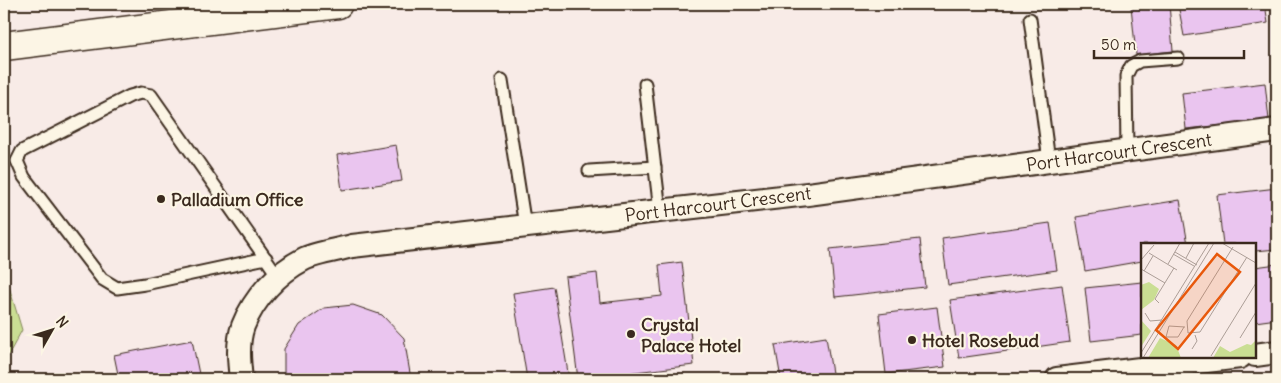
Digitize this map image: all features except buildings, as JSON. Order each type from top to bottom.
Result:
[{"type":"main road","points":[[4,46],[338,4]]},
{"type":"street","name":"Port Harcourt Crescent","points":[[241,379],[238,355],[243,327],[272,267],[352,246],[808,194],[1277,130]]},
{"type":"street","points":[[1256,355],[1277,352]]},
{"type":"street","points":[[1057,379],[1232,358]]},
{"type":"lane","points":[[1030,19],[1049,161]]},
{"type":"lane","points":[[1128,150],[1126,76],[1131,66],[1140,61],[1178,58]]},
{"type":"lane","points":[[502,80],[525,226]]},
{"type":"lane","points":[[645,84],[660,211]]},
{"type":"lane","points":[[141,93],[151,95],[272,267],[117,288],[102,279],[24,177],[17,161],[22,151],[130,96],[141,93]]},
{"type":"lane","points":[[590,171],[655,166]]},
{"type":"green space","points":[[4,270],[22,330],[4,363]]},
{"type":"place","name":"Palladium Office","points":[[161,199]]},
{"type":"place","name":"Crystal Palace Hotel","points":[[631,334]]},
{"type":"place","name":"Hotel Rosebud","points":[[912,340]]}]
